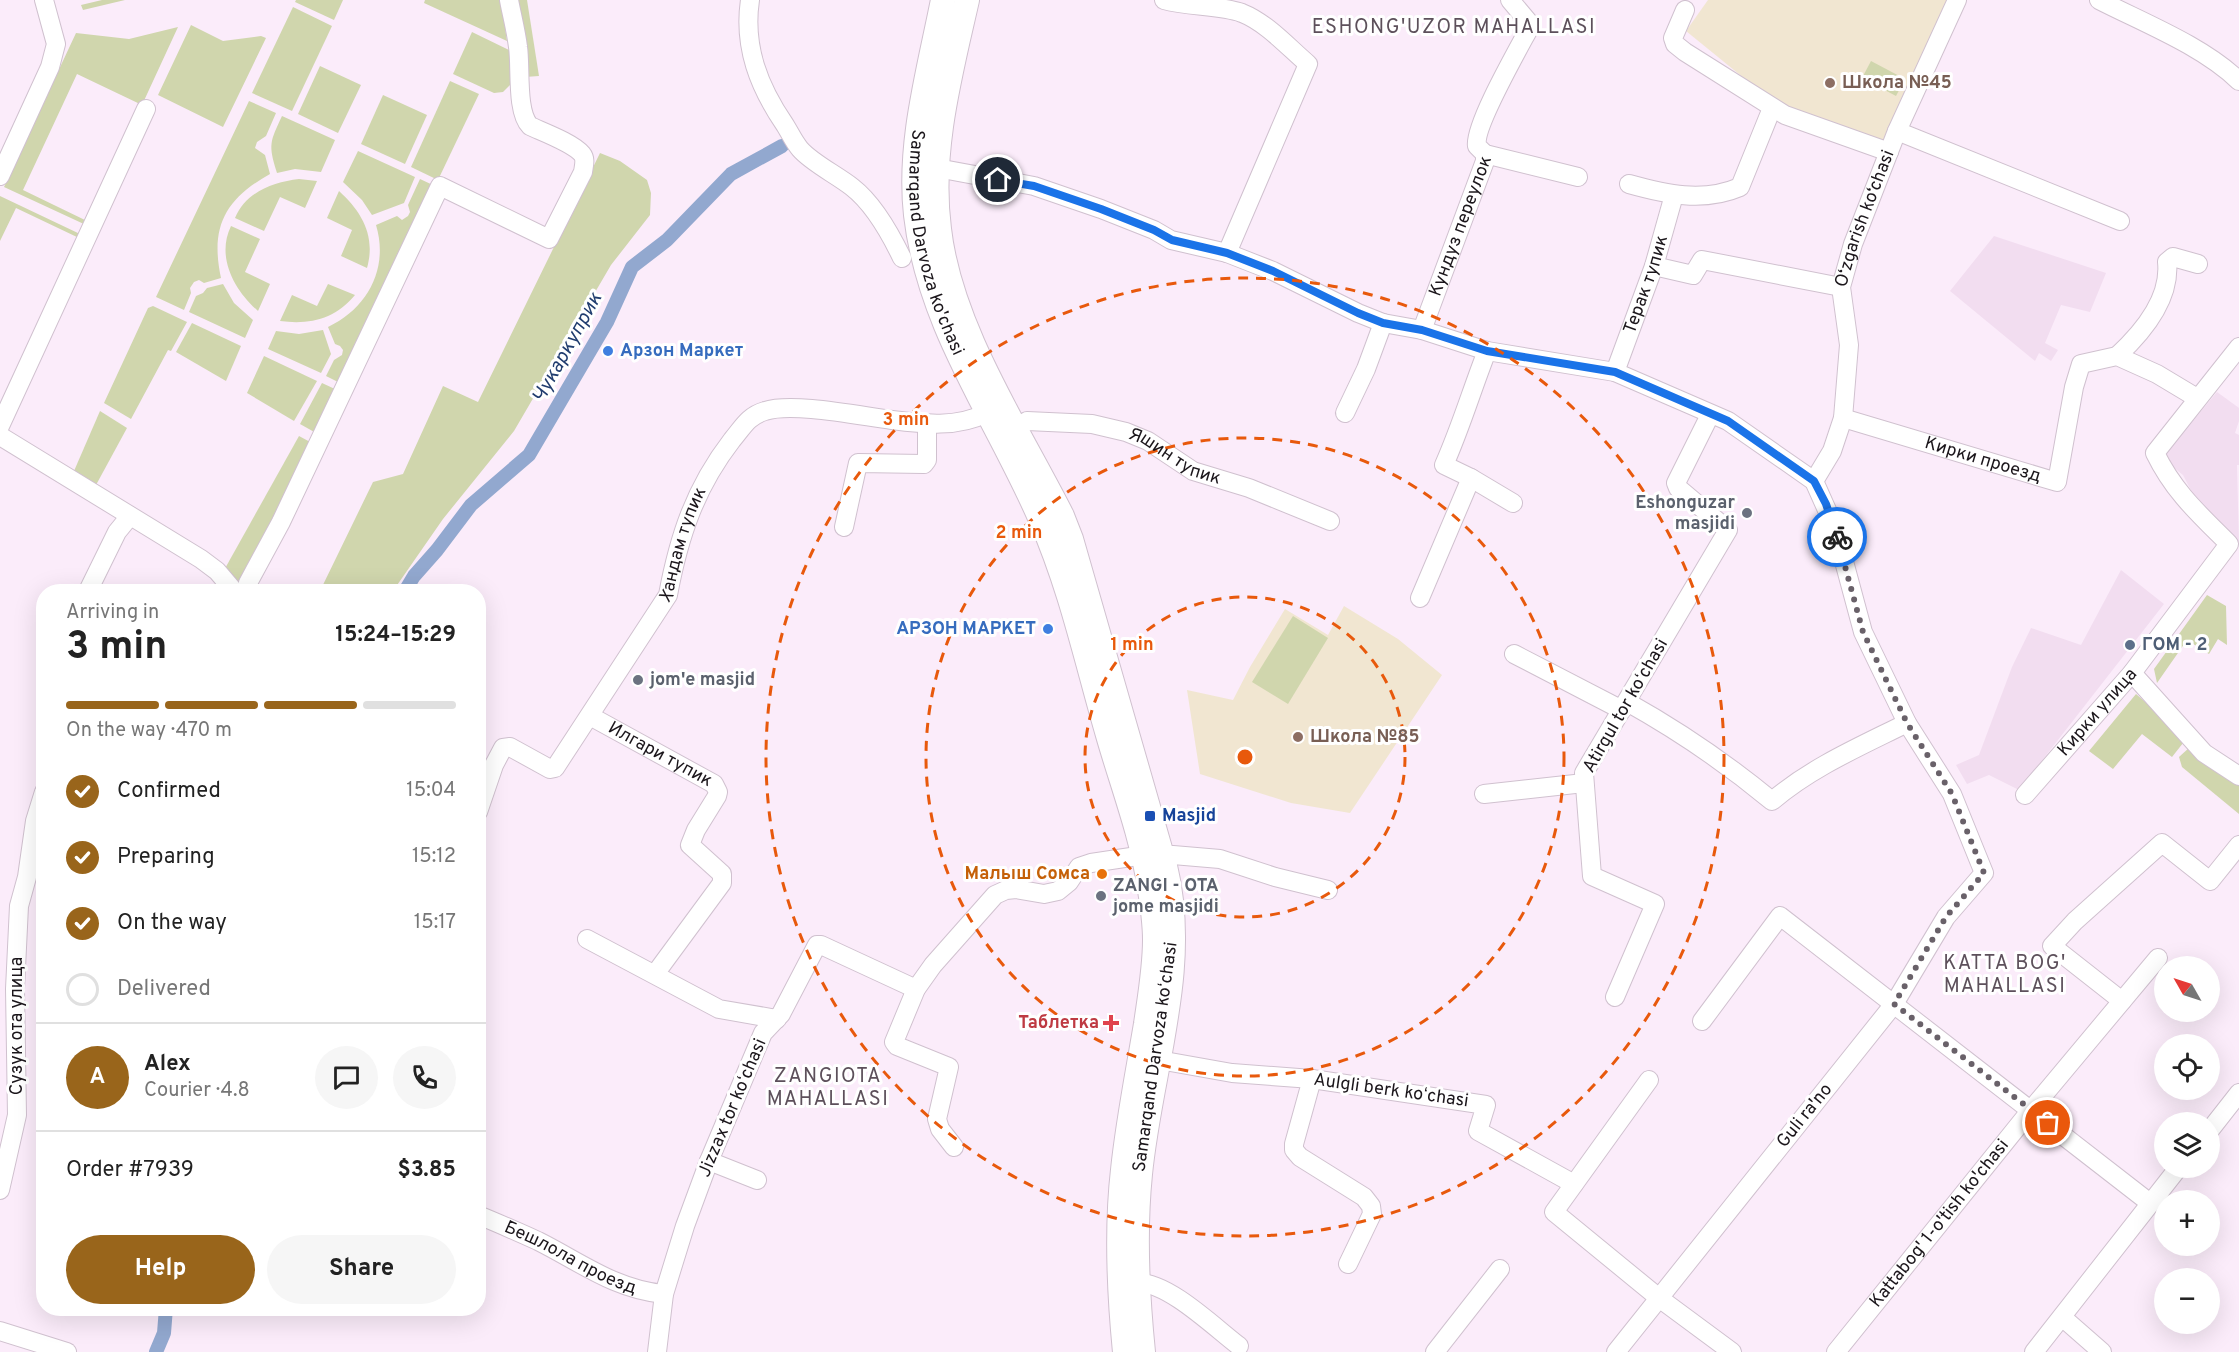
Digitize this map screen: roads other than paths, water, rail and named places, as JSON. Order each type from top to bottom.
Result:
[{"type":"main road","name":"Samarqand Darvoza ko'chasi","points":[[943,0],[916,143],[916,213],[926,264],[939,312],[962,365],[1018,471]]},
{"type":"main road","name":"Samarqand Darvoza koʻchasi","points":[[967,0],[943,112],[938,168],[939,230],[955,301],[979,356],[1062,516],[1071,539],[1081,604],[1153,856],[1170,891],[1174,940],[1169,997],[1140,1173],[1137,1234],[1143,1352]]},
{"type":"main road","name":"Samarqand Darvoza koʻchasi","points":[[1018,471],[1081,604]]},
{"type":"main road","name":"Samarqand Darvoza koʻchasi","points":[[1125,1352],[1119,1292],[1119,1235],[1123,1171],[1151,992],[1155,940],[1153,856]]},
{"type":"street","points":[[0,176],[50,67],[56,44],[44,0]]},
{"type":"street","points":[[243,584],[286,512],[440,186],[549,239],[583,172],[585,163],[583,154],[530,126],[525,121],[518,48],[509,0]]},
{"type":"street","points":[[750,0],[748,27],[752,57],[763,89],[774,110],[801,150],[862,195],[890,235],[902,258]]},
{"type":"street","points":[[1164,0],[1242,13],[1266,27],[1308,64],[1227,253]]},
{"type":"street","name":"Кундуз переулок","points":[[1422,330],[1485,160],[1485,154],[1477,146],[1477,140],[1488,109],[1531,24],[1510,0]]},
{"type":"street","name":"O‘zgarish ko‘chasi","points":[[1814,481],[1832,451],[1843,418],[1849,345],[1841,286],[1863,213],[1897,131],[1957,0]]},
{"type":"street","points":[[2099,0],[2226,68],[2239,81]]},
{"type":"street","points":[[1684,10],[1674,33],[1675,44],[1785,115],[1889,152]]},
{"type":"street","points":[[1629,184],[1674,195],[1698,196],[1740,187],[1772,108]]},
{"type":"street","points":[[0,426],[146,109]]},
{"type":"street","points":[[1897,131],[2120,221]]},
{"type":"street","points":[[1485,154],[1578,177]]},
{"type":"street","points":[[938,168],[1034,186],[1101,209],[1154,230],[1172,240],[1227,253],[1282,275],[1383,323],[1422,330],[1487,351],[1615,372],[1728,421],[1814,481],[1835,528],[1863,632],[1907,723],[1814,771],[1772,801],[1730,766],[1679,731],[1514,654]]},
{"type":"street","name":"Терак тупик","points":[[1615,372],[1654,266],[1674,195]]},
{"type":"street","points":[[2198,264],[2173,258],[2167,262],[2168,275],[2163,298],[2134,340],[2117,356],[2157,374],[2198,398]]},
{"type":"street","points":[[1654,266],[1693,275],[1702,260],[1841,286]]},
{"type":"street","points":[[1345,413],[1366,369],[1383,323]]},
{"type":"street","name":"Кирки улица","points":[[2025,795],[2132,673],[2229,544],[2183,499],[2166,476],[2155,453],[2239,347]]},
{"type":"street","points":[[1487,351],[1471,391],[1461,428],[1444,465],[1513,503]]},
{"type":"street","name":"Кирки проезд","points":[[1843,418],[2057,482],[2074,387],[2081,364],[2117,356]]},
{"type":"street","name":"Хандам тупик","points":[[486,790],[503,748],[510,747],[552,770],[590,716],[668,595],[687,518],[703,482],[752,415],[784,407],[927,425],[975,418],[986,412]]},
{"type":"street","name":"Atirgul tor koʻchasi","points":[[1615,997],[1655,904],[1592,876],[1584,773],[1728,530],[1678,488],[1676,483],[1710,415]]},
{"type":"street","name":"Яшин тупик","points":[[1016,428],[1027,421],[1110,427],[1148,441],[1193,471],[1249,488],[1329,521]]},
{"type":"street","points":[[844,527],[858,463],[924,464],[927,460],[927,425]]},
{"type":"street","points":[[0,436],[201,559],[236,584]]},
{"type":"street","points":[[1420,598],[1471,478]]},
{"type":"street","points":[[91,584],[117,532],[130,516]]},
{"type":"street","points":[[2132,673],[2204,753],[2239,776]]},
{"type":"street","name":"Илгари тупик","points":[[590,716],[714,784],[717,792],[717,796],[696,830],[690,845],[722,874],[722,883],[655,974]]},
{"type":"street","name":"Guli ra'no","points":[[1616,1352],[1894,1004],[1946,917],[1984,873],[1952,794],[1907,723]]},
{"type":"street","points":[[1484,794],[1584,783]]},
{"type":"street","name":"Сузук ота улица","points":[[0,1190],[17,1114],[8,979],[36,818]]},
{"type":"street","points":[[2122,1001],[2052,946],[2075,921],[2162,843],[2210,881],[2239,845]]},
{"type":"street","points":[[954,1146],[940,1129],[937,1119],[949,1067],[897,1046],[894,1042],[916,989],[933,965],[995,895],[1016,889],[1044,894],[1058,891],[1069,882],[1079,867],[1091,863],[1153,856],[1220,859],[1275,877],[1328,890]]},
{"type":"street","points":[[1702,1021],[1780,916],[2150,1203]]},
{"type":"street","points":[[587,939],[719,1009],[777,1019]]},
{"type":"street","name":"Jizzax tor koʻchasi","points":[[657,1352],[664,1294],[685,1226],[709,1161],[763,1033],[777,1019],[817,945],[916,989]]},
{"type":"street","name":"Kattabog' 1-o'tish ko'chasi","points":[[1836,1352],[2031,1110],[2154,963]]},
{"type":"street","name":"Aulgli berk koʻchasi","points":[[1159,1060],[1232,1073],[1312,1079],[1486,1105],[1478,1131],[1574,1184]]},
{"type":"street","points":[[1312,1079],[1294,1150],[1300,1157],[1364,1197],[1371,1206],[1372,1214],[1348,1264]]},
{"type":"street","points":[[1649,1080],[1554,1212],[1659,1298],[1732,1352]]},
{"type":"street","points":[[2220,1117],[2239,1093]]},
{"type":"street","points":[[709,1161],[757,1180]]},
{"type":"street","points":[[2034,1352],[2171,1178]]},
{"type":"street","name":"Бешлола проезд","points":[[486,1219],[539,1242],[610,1280],[644,1292],[664,1294]]},
{"type":"street","points":[[1435,1352],[1500,1269]]},
{"type":"street","points":[[1138,1283],[1150,1283],[1173,1295],[1239,1346]]},
{"type":"street","points":[[2061,1317],[2102,1352]]},
{"type":"street","points":[[0,1331],[67,1352]]},
{"type":"waterway","name":"Чукаркуприк","points":[[409,584],[471,505],[529,455],[607,322],[632,267],[667,240],[731,174],[782,146]]},
{"type":"waterway","name":"Чукаркуприк","points":[[156,1352],[164,1333],[165,1316]]},
{"type":"place","name":"Школа №45","points":[[1830,83]]},
{"type":"place","name":"Арзон Маркет","points":[[608,351]]},
{"type":"place","name":"Eshonguzar masjidi","points":[[1747,513]]},
{"type":"place","name":"АРЗОН МАРКЕТ","points":[[1048,629]]},
{"type":"place","name":"ГОМ - 2","points":[[2130,645]]},
{"type":"place","name":"jom'e masjid","points":[[638,680]]},
{"type":"place","name":"Школа №85","points":[[1298,737]]},
{"type":"place","name":"Masjid","points":[[1150,816]]},
{"type":"place","name":"Малыш Сомса","points":[[1102,874]]},
{"type":"place","name":"ZANGI - OTA jome masjidi","points":[[1101,896]]},
{"type":"place","name":"Таблетка","points":[[1111,1023]]},
{"type":"district","name":"ESHONG'UZOR MAHALLASI","points":[[1454,28]]},
{"type":"district","name":"KATTA BOG' MAHALLASI","points":[[2005,976]]},
{"type":"district","name":"ZANGIOTA MAHALLASI","points":[[828,1088]]}]
